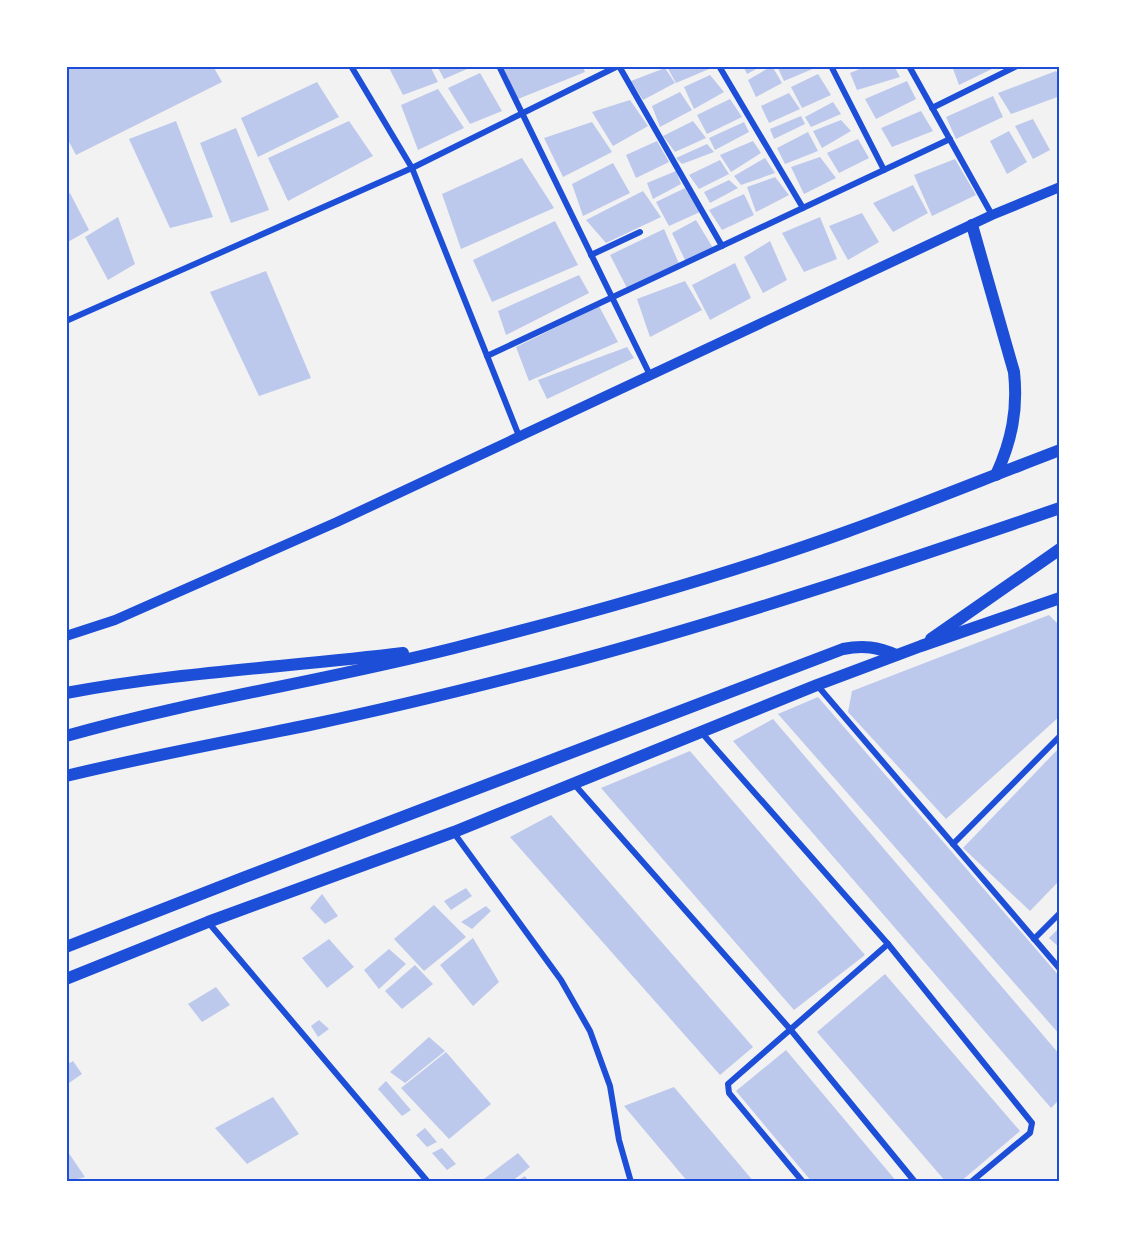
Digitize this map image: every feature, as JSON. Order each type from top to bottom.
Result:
[{"type":"main road","points":[[972,225],[1014,372],[1016,392],[1016,414],[1012,435],[996,475]]},
{"type":"main road","points":[[66,736],[185,705],[331,677],[461,647],[590,612],[717,574],[844,532],[1060,450]]},
{"type":"main road","points":[[66,776],[317,723],[502,680],[682,631],[808,593],[1060,508]]},
{"type":"main road","points":[[921,646],[1060,549]]},
{"type":"main road","points":[[66,978],[208,922],[454,832],[896,655],[1059,600]]},
{"type":"main road","points":[[66,693],[150,679],[218,671],[309,664],[461,647]]},
{"type":"main road","points":[[66,947],[843,649],[870,647],[896,655]]},
{"type":"street","points":[[351,66],[412,168],[519,436]]},
{"type":"street","points":[[499,66],[650,375]]},
{"type":"street","points":[[66,321],[412,168],[619,66],[722,246]]},
{"type":"street","points":[[718,66],[803,208]]},
{"type":"street","points":[[831,66],[884,170]]},
{"type":"street","points":[[909,66],[992,215]]},
{"type":"street","points":[[932,108],[1017,66]]},
{"type":"street","points":[[487,356],[950,139]]},
{"type":"street","points":[[66,636],[115,620],[348,517],[992,215],[1060,187]]},
{"type":"street","points":[[591,255],[640,232]]},
{"type":"street","points":[[817,686],[1060,969]]},
{"type":"street","points":[[701,732],[888,944],[1032,1124],[1030,1133],[971,1182]]},
{"type":"street","points":[[953,844],[1060,736]]},
{"type":"street","points":[[574,784],[790,1029],[915,1182]]},
{"type":"street","points":[[454,832],[561,980],[585,1022],[601,1058],[610,1086],[619,1140],[631,1182]]},
{"type":"street","points":[[1034,939],[1060,913]]},
{"type":"street","points":[[208,922],[428,1182]]},
{"type":"street","points":[[803,1182],[728,1090],[730,1082],[888,944]]},
{"type":"building","points":[[66,66],[213,66],[222,82],[76,155],[66,136]]},
{"type":"building","points":[[388,66],[430,66],[438,82],[403,95]]},
{"type":"building","points":[[437,66],[474,66],[444,79]]},
{"type":"building","points":[[501,66],[582,66],[585,72],[518,99]]},
{"type":"building","points":[[707,66],[709,69],[676,83],[667,67]]},
{"type":"building","points":[[743,66],[762,66],[747,74]]},
{"type":"building","points":[[772,66],[782,83],[756,97],[748,80]]},
{"type":"building","points":[[777,66],[814,66],[815,68],[784,81]]},
{"type":"building","points":[[867,66],[894,66],[900,77],[857,90],[850,73]]},
{"type":"building","points":[[952,66],[998,66],[959,85]]},
{"type":"building","points":[[665,68],[675,83],[643,100],[631,81]]},
{"type":"building","points":[[1056,71],[1060,78],[1060,96],[1011,114],[998,93]]},
{"type":"building","points":[[480,73],[502,111],[470,124],[448,88]]},
{"type":"building","points":[[818,74],[831,95],[802,108],[791,87]]},
{"type":"building","points":[[710,75],[724,92],[694,109],[684,87]]},
{"type":"building","points":[[907,81],[916,99],[876,119],[865,99]]},
{"type":"building","points":[[317,82],[339,117],[258,157],[241,118]]},
{"type":"building","points":[[438,89],[464,128],[418,150],[401,105]]},
{"type":"building","points":[[680,92],[692,110],[660,127],[652,106]]},
{"type":"building","points":[[789,93],[800,109],[769,123],[761,106]]},
{"type":"building","points":[[993,96],[1003,117],[956,139],[946,117]]},
{"type":"building","points":[[730,99],[742,117],[707,134],[697,115]]},
{"type":"building","points":[[630,100],[648,126],[613,146],[592,112]]},
{"type":"building","points":[[833,102],[841,114],[811,127],[805,117]]},
{"type":"building","points":[[921,111],[933,131],[892,147],[881,128]]},
{"type":"building","points":[[801,116],[805,124],[774,139],[770,129]]},
{"type":"building","points":[[1033,119],[1050,150],[1033,159],[1015,126]]},
{"type":"building","points":[[841,120],[851,131],[822,148],[813,131]]},
{"type":"building","points":[[176,121],[213,217],[170,228],[129,139]]},
{"type":"building","points":[[349,121],[373,156],[288,201],[268,158]]},
{"type":"building","points":[[693,121],[706,138],[675,152],[663,136]]},
{"type":"building","points":[[592,122],[612,152],[563,177],[544,138]]},
{"type":"building","points":[[744,122],[749,132],[715,150],[709,138]]},
{"type":"building","points":[[236,128],[269,210],[231,223],[200,143]]},
{"type":"building","points":[[1009,131],[1027,162],[1007,174],[990,141]]},
{"type":"building","points":[[808,132],[818,151],[785,164],[777,148]]},
{"type":"building","points":[[858,139],[869,158],[839,173],[827,153]]},
{"type":"building","points":[[657,141],[669,162],[636,178],[626,155]]},
{"type":"building","points":[[753,141],[761,153],[731,172],[720,155]]},
{"type":"building","points":[[707,144],[714,152],[682,164],[676,158]]},
{"type":"building","points":[[820,157],[836,178],[804,194],[791,167]]},
{"type":"building","points":[[522,158],[554,208],[461,249],[442,194]]},
{"type":"building","points":[[765,158],[775,173],[741,185],[734,176]]},
{"type":"building","points":[[955,159],[976,195],[932,216],[914,175]]},
{"type":"building","points":[[720,160],[729,174],[699,189],[689,175]]},
{"type":"building","points":[[613,163],[630,193],[583,216],[572,184]]},
{"type":"building","points":[[676,171],[681,184],[653,199],[647,183]]},
{"type":"building","points":[[775,177],[789,195],[756,212],[747,187]]},
{"type":"building","points":[[729,180],[738,188],[710,203],[704,192]]},
{"type":"building","points":[[913,185],[928,213],[893,232],[873,203]]},
{"type":"building","points":[[685,188],[700,212],[669,226],[656,202]]},
{"type":"building","points":[[643,191],[661,217],[606,243],[586,220]]},
{"type":"building","points":[[70,193],[89,230],[66,243],[66,195]]},
{"type":"building","points":[[744,194],[754,215],[722,230],[709,210]]},
{"type":"building","points":[[862,213],[879,242],[848,260],[829,226]]},
{"type":"building","points":[[118,217],[135,264],[108,280],[85,237]]},
{"type":"building","points":[[820,217],[837,259],[804,272],[782,233]]},
{"type":"building","points":[[696,220],[713,248],[686,262],[672,233]]},
{"type":"building","points":[[555,221],[578,265],[492,302],[473,260]]},
{"type":"building","points":[[664,229],[680,266],[627,288],[610,255]]},
{"type":"building","points":[[770,241],[787,280],[763,293],[744,257]]},
{"type":"building","points":[[735,263],[751,298],[710,320],[692,285]]},
{"type":"building","points":[[266,271],[311,378],[259,396],[210,292]]},
{"type":"building","points":[[579,275],[589,293],[506,335],[498,311]]},
{"type":"building","points":[[685,281],[702,310],[650,337],[637,299]]},
{"type":"building","points":[[599,306],[618,342],[529,381],[516,347]]},
{"type":"building","points":[[627,347],[634,358],[547,399],[538,380]]},
{"type":"building","points":[[1049,615],[1060,626],[1060,716],[946,819],[848,712],[852,691]]},
{"type":"building","points":[[818,697],[1060,977],[1060,1035],[778,714]]},
{"type":"building","points":[[773,719],[1060,1055],[1060,1099],[1051,1108],[733,741]]},
{"type":"building","points":[[1060,747],[1060,880],[1030,911],[963,848]]},
{"type":"building","points":[[690,751],[865,955],[794,1010],[601,788]]},
{"type":"building","points":[[551,815],[753,1047],[720,1075],[510,837]]},
{"type":"building","points":[[466,888],[472,896],[451,910],[444,901]]},
{"type":"building","points":[[322,894],[338,916],[325,924],[310,908]]},
{"type":"building","points":[[434,905],[466,937],[424,971],[394,939]]},
{"type":"building","points":[[486,906],[491,911],[472,929],[461,922]]},
{"type":"building","points":[[1060,927],[1060,948],[1049,938]]},
{"type":"building","points":[[473,938],[499,982],[473,1006],[440,965]]},
{"type":"building","points":[[329,939],[354,967],[327,988],[302,958]]},
{"type":"building","points":[[389,949],[406,964],[379,989],[364,970]]},
{"type":"building","points":[[415,965],[433,984],[402,1009],[385,991]]},
{"type":"building","points":[[885,974],[1020,1131],[960,1182],[946,1182],[817,1032]]},
{"type":"building","points":[[216,987],[230,1005],[202,1022],[188,1004]]},
{"type":"building","points":[[319,1020],[329,1029],[318,1037],[311,1026]]},
{"type":"building","points":[[429,1037],[445,1051],[405,1083],[390,1072]]},
{"type":"building","points":[[786,1050],[897,1182],[812,1182],[736,1091]]},
{"type":"building","points":[[446,1052],[491,1104],[449,1139],[401,1088]]},
{"type":"building","points":[[73,1061],[82,1074],[66,1085],[66,1065]]},
{"type":"building","points":[[386,1081],[411,1110],[402,1116],[378,1089]]},
{"type":"building","points":[[674,1087],[754,1182],[688,1182],[624,1106]]},
{"type":"building","points":[[273,1097],[299,1134],[247,1164],[215,1128]]},
{"type":"building","points":[[425,1128],[437,1142],[427,1147],[416,1135]]},
{"type":"building","points":[[442,1148],[456,1164],[447,1170],[432,1153]]},
{"type":"building","points":[[66,1149],[85,1177],[66,1182]]},
{"type":"building","points":[[518,1153],[530,1167],[511,1182],[480,1182]]},
{"type":"building","points":[[525,1176],[529,1182],[515,1182]]}]
